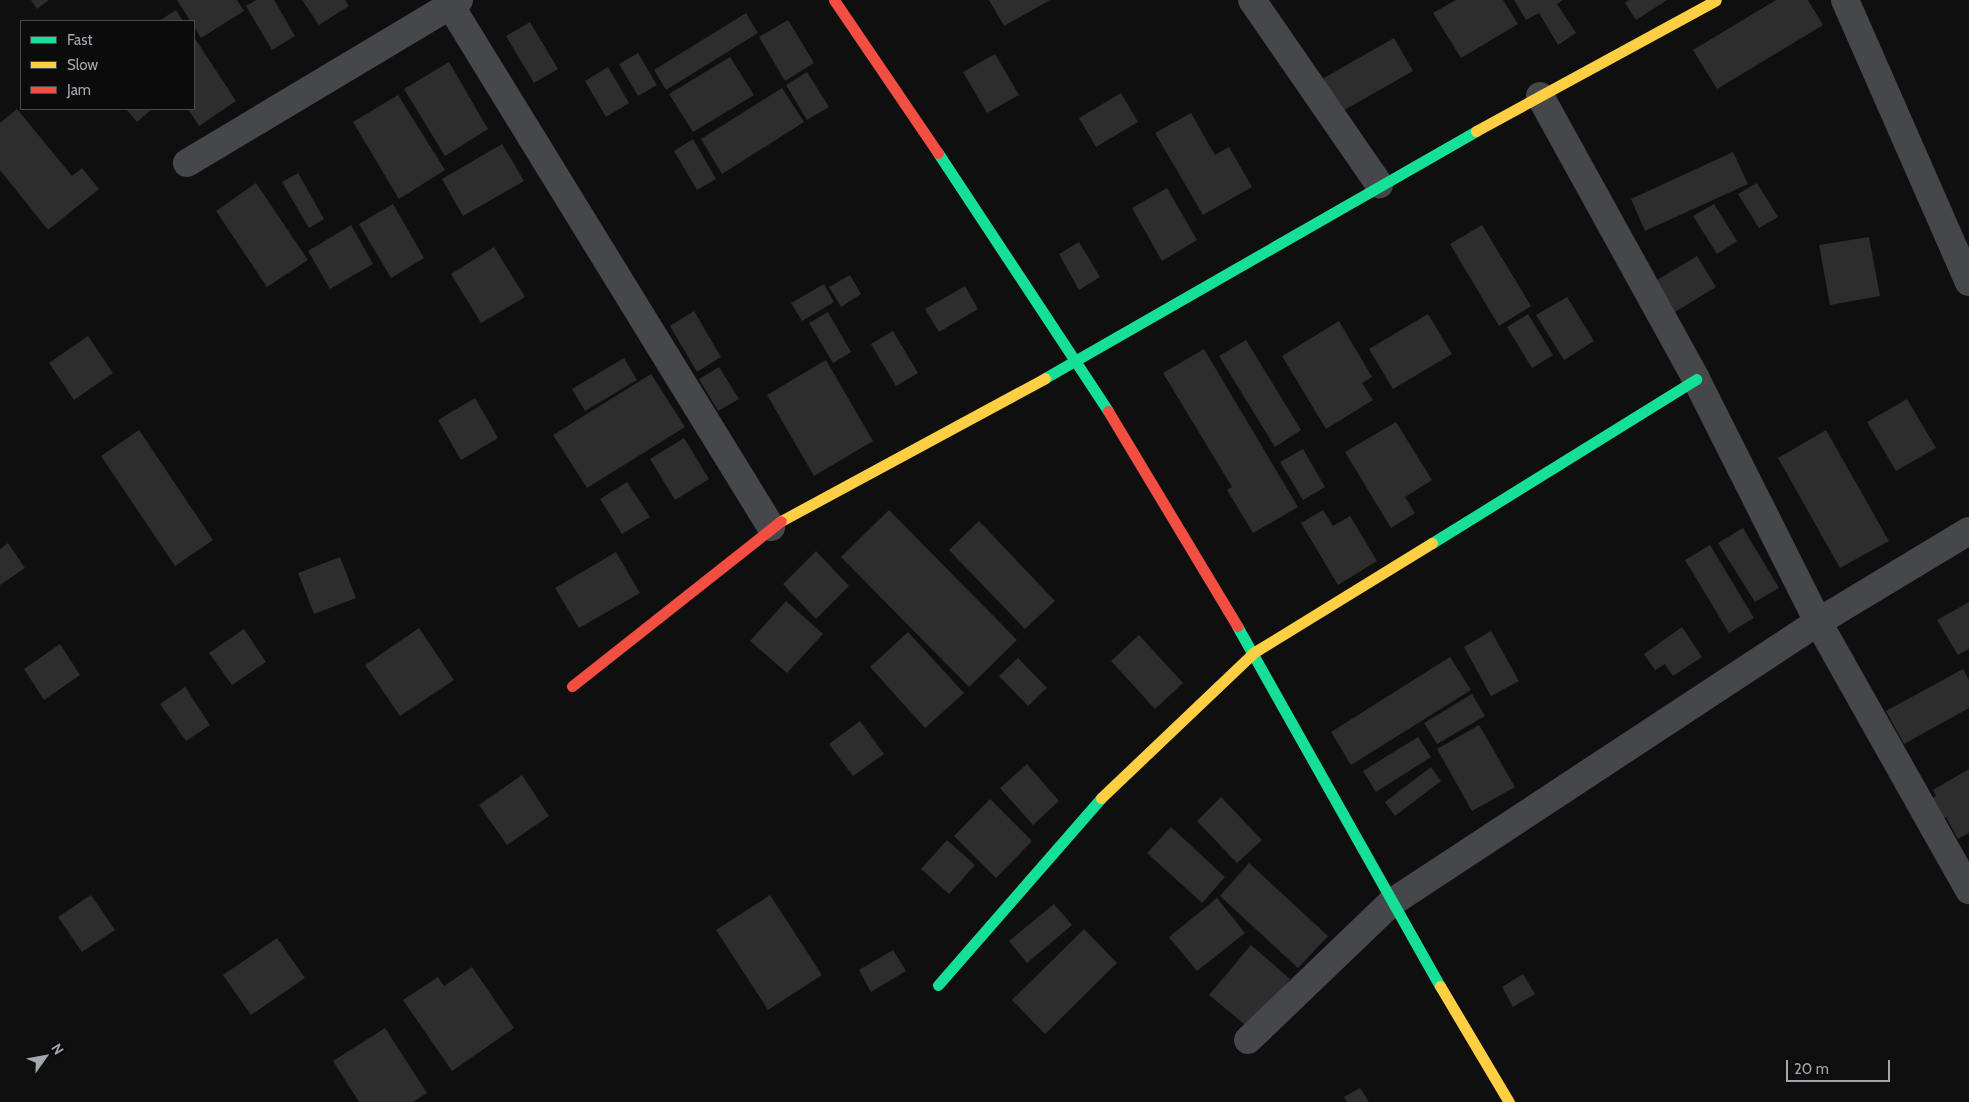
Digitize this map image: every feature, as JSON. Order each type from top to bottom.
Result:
[{"type":"street","points":[[834,0],[1078,360],[1253,654],[1390,903],[1509,1102]]},
{"type":"street","points":[[1252,0],[1379,184]]},
{"type":"street","points":[[572,686],[771,527],[1078,360],[1379,184],[1716,0]]},
{"type":"street","points":[[1845,0],[1961,245],[1969,282]]},
{"type":"street","points":[[187,163],[454,3],[771,527]]},
{"type":"street","points":[[1540,96],[1696,380],[1818,622],[1969,890]]},
{"type":"street","points":[[938,985],[1087,811],[1253,654],[1696,380]]},
{"type":"street","points":[[1248,1040],[1390,903],[1818,622],[1969,531]]},
{"type":"building","points":[[31,0],[49,0],[37,9]]},
{"type":"building","points":[[177,0],[237,0],[244,11],[201,38],[195,28],[195,20],[190,20]]},
{"type":"building","points":[[256,0],[274,0],[295,36],[272,50],[246,6]]},
{"type":"building","points":[[302,0],[345,0],[349,6],[319,25]]},
{"type":"building","points":[[989,0],[1050,0],[1004,26]]},
{"type":"building","points":[[1456,0],[1503,0],[1518,24],[1461,58],[1433,13]]},
{"type":"building","points":[[1514,0],[1563,0],[1557,4],[1576,33],[1558,45],[1539,13],[1526,20]]},
{"type":"building","points":[[1629,0],[1667,0],[1636,20],[1625,3]]},
{"type":"building","points":[[1776,0],[1808,0],[1823,25],[1717,89],[1693,50]]},
{"type":"building","points":[[176,10],[182,20],[161,20]]},
{"type":"building","points":[[746,13],[758,33],[666,90],[654,70]]},
{"type":"building","points":[[788,20],[814,63],[785,81],[759,37]]},
{"type":"building","points":[[530,22],[558,69],[534,83],[506,36]]},
{"type":"building","points":[[1394,38],[1413,71],[1334,116],[1315,83]]},
{"type":"building","points":[[195,39],[236,101],[199,126],[189,110],[195,110]]},
{"type":"building","points":[[638,53],[657,85],[638,96],[619,64]]},
{"type":"building","points":[[995,54],[1019,95],[987,113],[963,72]]},
{"type":"building","points":[[730,57],[754,95],[693,132],[669,94]]},
{"type":"building","points":[[449,62],[488,129],[445,156],[404,89]]},
{"type":"building","points":[[608,67],[629,103],[606,117],[585,81]]},
{"type":"building","points":[[807,72],[829,107],[807,120],[786,85]]},
{"type":"building","points":[[782,88],[804,122],[722,174],[701,139]]},
{"type":"building","points":[[1121,93],[1138,122],[1096,147],[1079,118]]},
{"type":"building","points":[[398,95],[445,170],[399,199],[353,122]]},
{"type":"building","points":[[17,109],[72,176],[82,168],[99,189],[48,230],[0,170],[0,123]]},
{"type":"building","points":[[127,110],[151,110],[137,122]]},
{"type":"building","points":[[1191,113],[1215,155],[1229,147],[1252,187],[1203,215],[1155,133]]},
{"type":"building","points":[[693,139],[716,179],[697,190],[674,151]]},
{"type":"building","points":[[502,144],[524,181],[463,216],[442,179]]},
{"type":"building","points":[[1733,152],[1748,184],[1645,231],[1631,199]]},
{"type":"building","points":[[298,173],[324,219],[309,228],[282,182]]},
{"type":"building","points":[[256,183],[308,260],[267,287],[216,211]]},
{"type":"building","points":[[1757,183],[1778,217],[1759,228],[1738,194]]},
{"type":"building","points":[[1167,188],[1197,240],[1162,261],[1132,208]]},
{"type":"building","points":[[393,204],[424,258],[391,278],[359,224]]},
{"type":"building","points":[[1714,204],[1737,241],[1717,254],[1693,216]]},
{"type":"building","points":[[351,225],[373,264],[330,289],[308,251]]},
{"type":"building","points":[[1482,225],[1531,306],[1499,326],[1450,244]]},
{"type":"building","points":[[1869,237],[1880,296],[1830,305],[1819,245]]},
{"type":"building","points":[[1079,242],[1100,277],[1079,290],[1059,254]]},
{"type":"building","points":[[494,247],[525,297],[481,323],[451,274]]},
{"type":"building","points":[[1697,256],[1716,287],[1675,312],[1657,280]]},
{"type":"building","points":[[850,275],[861,294],[841,307],[829,287]]},
{"type":"building","points":[[824,284],[834,302],[802,321],[791,303]]},
{"type":"building","points":[[965,286],[978,309],[939,332],[925,309]]},
{"type":"building","points":[[1567,297],[1594,341],[1564,360],[1536,315]]},
{"type":"building","points":[[694,311],[721,357],[697,372],[670,326]]},
{"type":"building","points":[[828,312],[851,352],[833,363],[809,323]]},
{"type":"building","points":[[1428,314],[1452,354],[1393,389],[1369,349]]},
{"type":"building","points":[[1528,314],[1553,355],[1532,368],[1507,327]]},
{"type":"building","points":[[1339,321],[1372,377],[1362,383],[1373,400],[1326,429],[1282,356]]},
{"type":"building","points":[[893,331],[918,373],[896,386],[871,344]]},
{"type":"building","points":[[88,336],[113,373],[74,400],[49,363]]},
{"type":"building","points":[[1246,340],[1301,430],[1275,447],[1219,356]]},
{"type":"building","points":[[1204,349],[1298,507],[1253,533],[1227,490],[1232,487],[1163,373]]},
{"type":"building","points":[[624,358],[637,380],[585,411],[572,389]]},
{"type":"building","points":[[826,360],[873,441],[814,476],[767,395]]},
{"type":"building","points":[[719,367],[739,399],[718,411],[699,379]]},
{"type":"building","points":[[651,374],[685,427],[587,488],[553,435]]},
{"type":"building","points":[[475,398],[498,438],[461,460],[438,420]]},
{"type":"building","points":[[1907,399],[1936,448],[1896,471],[1867,422]]},
{"type":"building","points":[[1396,422],[1432,480],[1405,497],[1415,513],[1391,528],[1345,452]]},
{"type":"building","points":[[139,430],[213,540],[175,566],[101,456]]},
{"type":"building","points":[[1826,430],[1889,541],[1840,568],[1778,458]]},
{"type":"building","points":[[684,438],[709,479],[675,500],[650,459]]},
{"type":"building","points":[[1303,449],[1325,487],[1303,500],[1280,462]]},
{"type":"building","points":[[627,482],[650,517],[622,534],[600,499]]},
{"type":"building","points":[[889,510],[1017,640],[969,687],[841,557]]},
{"type":"building","points":[[1323,510],[1333,526],[1350,516],[1377,561],[1338,585],[1301,523]]},
{"type":"building","points":[[979,521],[1055,601],[1025,629],[949,550]]},
{"type":"building","points":[[1743,528],[1779,588],[1755,602],[1718,543]]},
{"type":"building","points":[[8,543],[25,568],[0,585],[0,549]]},
{"type":"building","points":[[1710,545],[1754,618],[1729,633],[1685,560]]},
{"type":"building","points":[[816,551],[849,586],[816,619],[783,584]]},
{"type":"building","points":[[616,552],[640,593],[579,628],[555,588]]},
{"type":"building","points":[[340,557],[356,598],[314,614],[298,573]]},
{"type":"building","points":[[786,601],[823,634],[787,673],[750,641]]},
{"type":"building","points":[[1969,602],[1969,649],[1958,655],[1937,620]]},
{"type":"building","points":[[1682,627],[1702,657],[1673,676],[1665,664],[1655,670],[1644,654]]},
{"type":"building","points":[[419,628],[454,680],[400,716],[365,665]]},
{"type":"building","points":[[244,629],[266,662],[232,685],[209,653]]},
{"type":"building","points":[[1491,631],[1519,681],[1491,696],[1464,647]]},
{"type":"building","points":[[908,632],[964,693],[925,728],[870,667]]},
{"type":"building","points":[[1139,635],[1183,683],[1155,709],[1111,661]]},
{"type":"building","points":[[60,644],[80,675],[44,700],[24,669]]},
{"type":"building","points":[[1450,657],[1471,690],[1351,765],[1331,732]]},
{"type":"building","points":[[1018,658],[1047,688],[1028,706],[999,676]]},
{"type":"building","points":[[1963,669],[1969,680],[1969,708],[1904,744],[1886,711]]},
{"type":"building","points":[[185,687],[210,725],[186,741],[160,704]]},
{"type":"building","points":[[1472,694],[1485,716],[1437,744],[1424,723]]},
{"type":"building","points":[[860,721],[884,754],[853,776],[829,744]]},
{"type":"building","points":[[1479,725],[1515,787],[1472,811],[1437,749]]},
{"type":"building","points":[[1418,737],[1431,757],[1376,792],[1363,771]]},
{"type":"building","points":[[1027,764],[1059,801],[1033,825],[1000,788]]},
{"type":"building","points":[[1431,767],[1441,781],[1395,816],[1385,802]]},
{"type":"building","points":[[1969,769],[1969,833],[1958,839],[1946,817],[1938,823],[1926,802],[1936,796],[1933,790]]},
{"type":"building","points":[[522,775],[549,816],[507,845],[479,805]]},
{"type":"building","points":[[1221,797],[1262,840],[1237,863],[1197,821]]},
{"type":"building","points":[[990,799],[1032,841],[996,878],[954,836]]},
{"type":"building","points":[[1171,827],[1225,877],[1202,903],[1147,853]]},
{"type":"building","points":[[947,840],[975,865],[949,894],[921,869]]},
{"type":"building","points":[[1249,863],[1328,936],[1298,968],[1220,896]]},
{"type":"building","points":[[91,895],[115,930],[82,952],[58,917]]},
{"type":"building","points":[[770,895],[822,975],[768,1010],[716,930]]},
{"type":"building","points":[[1217,898],[1245,933],[1197,971],[1169,937]]},
{"type":"building","points":[[1054,904],[1072,925],[1027,963],[1009,941]]},
{"type":"building","points":[[1084,929],[1117,963],[1045,1034],[1012,1000]]},
{"type":"building","points":[[277,938],[305,978],[251,1015],[223,975]]},
{"type":"building","points":[[1251,945],[1290,979],[1249,1028],[1209,995]]},
{"type":"building","points":[[893,950],[906,971],[871,992],[859,970]]},
{"type":"building","points":[[472,967],[514,1028],[452,1071],[403,1000],[438,977],[444,986]]},
{"type":"building","points":[[1523,974],[1535,994],[1513,1007],[1502,987]]},
{"type":"building","points":[[385,1028],[427,1093],[413,1102],[359,1102],[333,1061]]},
{"type":"building","points":[[1360,1088],[1369,1102],[1347,1102],[1344,1097]]},
{"type":"traffic: fast","points":[[1045,378],[1476,131]]},
{"type":"traffic: fast","points":[[938,153],[1108,411]]},
{"type":"traffic: fast","points":[[1432,543],[1696,379]]},
{"type":"traffic: fast","points":[[1237,626],[1440,986]]},
{"type":"traffic: fast","points":[[938,985],[1101,798]]},
{"type":"traffic: slow","points":[[1476,131],[1716,0]]},
{"type":"traffic: slow","points":[[781,521],[1045,378]]},
{"type":"traffic: slow","points":[[1101,798],[1253,653],[1432,543]]},
{"type":"traffic: slow","points":[[1440,986],[1509,1102]]},
{"type":"traffic: jam","points":[[834,0],[938,153]]},
{"type":"traffic: jam","points":[[1108,411],[1237,626]]},
{"type":"traffic: jam","points":[[572,686],[781,521]]}]
